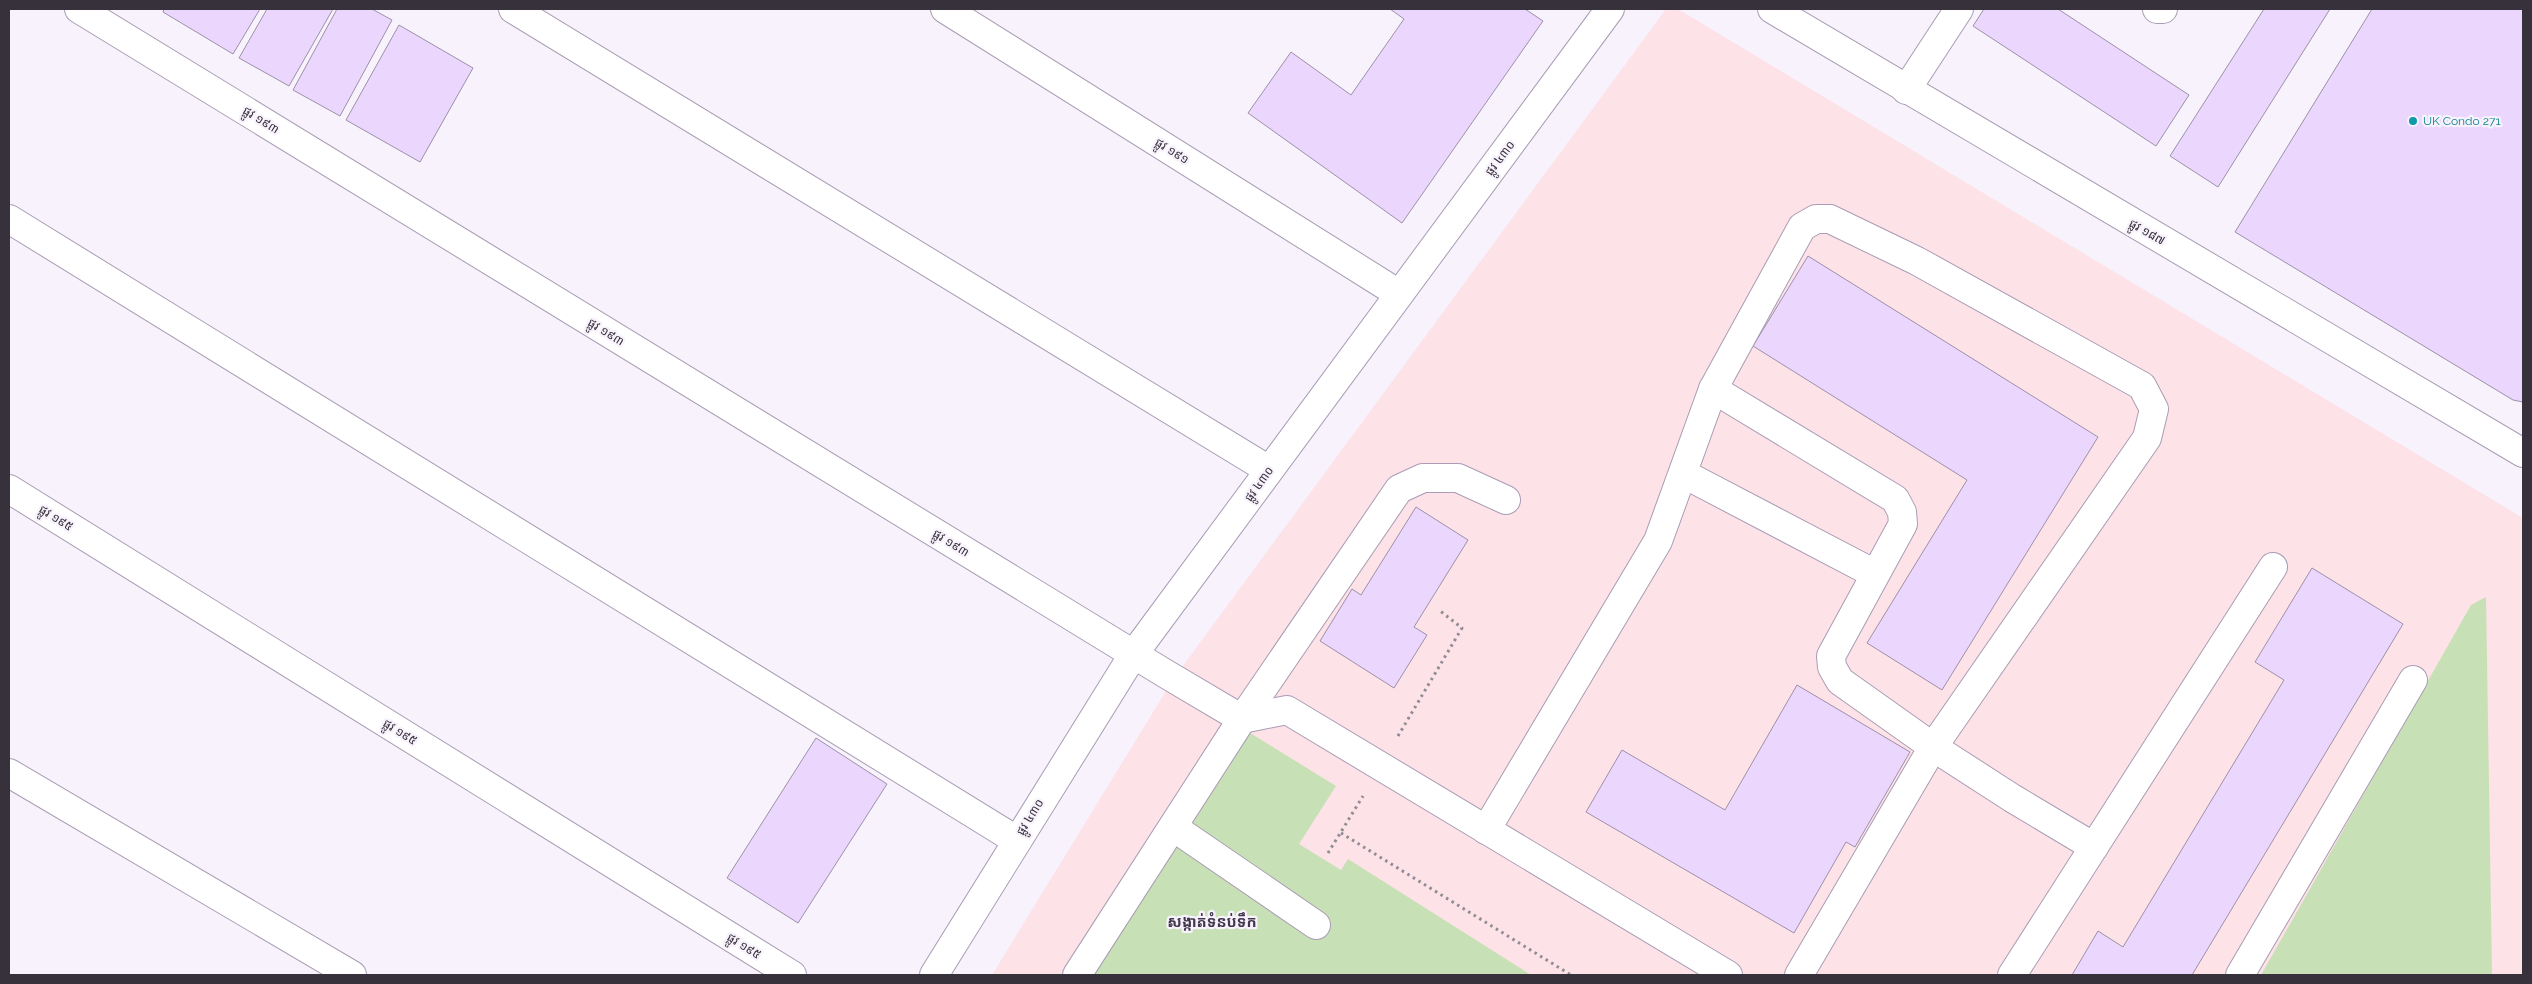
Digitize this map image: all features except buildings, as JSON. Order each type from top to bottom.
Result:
[{"type":"street","name":"ផ្លូវ ១៩៣","points":[[79,9],[1133,655],[1242,719]]},
{"type":"street","points":[[513,9],[1269,470]]},
{"type":"street","name":"ផ្លូវ ១៩១","points":[[944,9],[1399,294]]},
{"type":"street","name":"ផ្លូវ ៤៣០","points":[[934,975],[1016,840],[1133,655],[1610,9]]},
{"type":"street","name":"ផ្លូវ ១៨៧","points":[[1772,9],[1906,90],[2523,453]]},
{"type":"street","points":[[1906,90],[1959,9]]},
{"type":"street","points":[[2157,9],[2163,9]]},
{"type":"street","points":[[9,219],[1016,840]]},
{"type":"street","points":[[1486,830],[1658,541],[1684,474],[1713,389],[1802,228],[1816,219],[1830,219],[1917,261],[2142,386],[2154,409],[2147,438],[1933,747],[1799,975]]},
{"type":"street","points":[[1713,389],[1895,499],[1902,512],[1903,524],[1831,656],[1832,667],[1840,681],[1933,747],[2012,798],[2094,847]]},
{"type":"street","points":[[1684,474],[1875,574]]},
{"type":"street","points":[[1077,975],[1242,719],[1399,490],[1423,478],[1458,478],[1506,500]]},
{"type":"street","name":"ផ្លូវ ១៩៥","points":[[9,488],[792,975]]},
{"type":"street","points":[[2012,975],[2273,567]]},
{"type":"street","points":[[2240,975],[2413,680]]},
{"type":"street","points":[[1242,719],[1287,710],[1728,975]]},
{"type":"street","points":[[9,773],[352,975]]},
{"type":"street","points":[[1173,827],[1316,925]]},
{"type":"path","points":[[1328,853],[1462,628],[1439,610]]},
{"type":"path","points":[[1341,833],[1571,975]]},
{"type":"shaded area","points":[[1666,9],[1678,9],[2523,518],[2523,975],[992,975],[1174,678]]},
{"type":"green space","points":[[2486,597],[2492,975],[2261,975],[2471,605]]},
{"type":"green space","points":[[1242,728],[1336,786],[1299,844],[1341,870],[1348,859],[1531,975],[1086,975]]},
{"type":"place","name":"UK Condo 271","points":[[2413,121]]},
{"type":"district","name":"សង្កាត់ទំនប់ទឹក","points":[[1212,922]]}]
